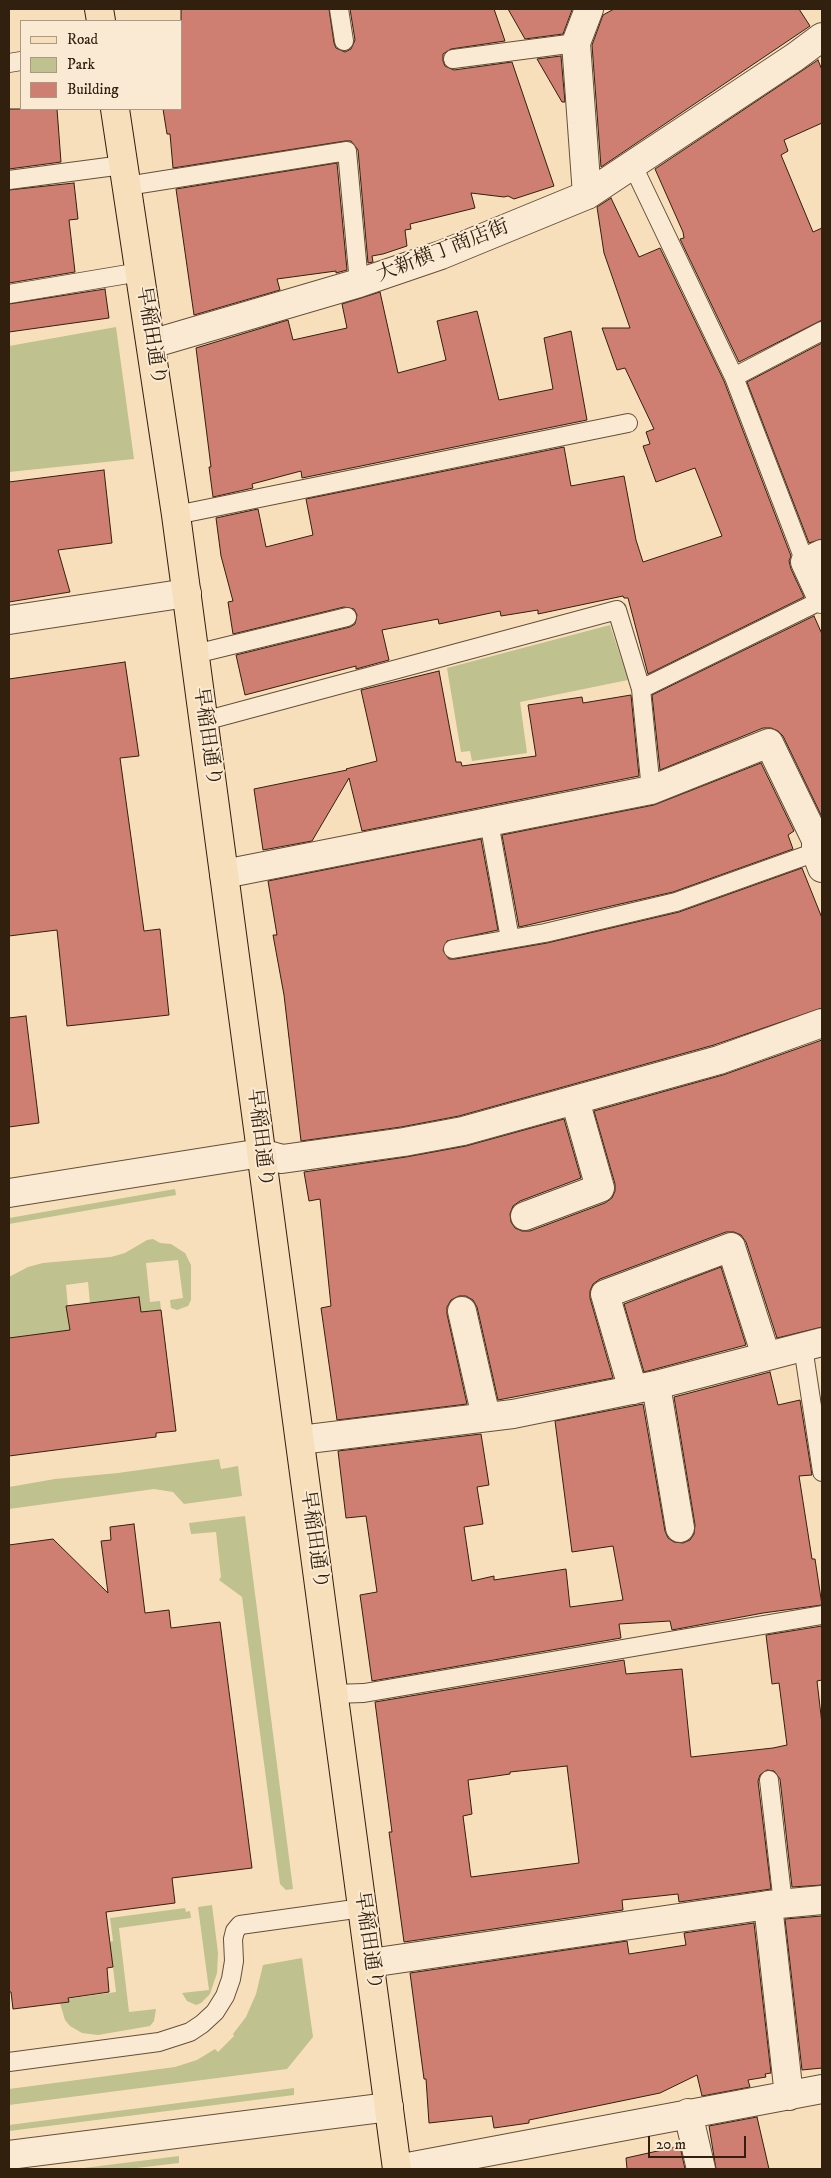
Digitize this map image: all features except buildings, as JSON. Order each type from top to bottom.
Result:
[{"type":"main road","name":"早稲田通り","points":[[115,110],[187,593],[397,2169]]},
{"type":"street","points":[[587,195],[576,43],[589,9]]},
{"type":"street","name":"大新横丁商店街","points":[[151,344],[359,283],[441,255],[587,195],[795,57],[822,36]]},
{"type":"street","points":[[814,558],[822,600]]},
{"type":"street","points":[[9,620],[187,593]]},
{"type":"street","points":[[224,874],[651,790],[769,743],[819,849]]},
{"type":"street","points":[[9,1193],[261,1152],[282,1159],[404,1142],[463,1131],[719,1060],[822,1023]]},
{"type":"street","points":[[525,1216],[600,1188],[575,1100]]},
{"type":"street","points":[[680,1528],[645,1387],[605,1294],[731,1247],[766,1356]]},
{"type":"street","points":[[462,1311],[486,1417]]},
{"type":"street","points":[[300,1440],[513,1414],[645,1387],[813,1345]]},
{"type":"street","points":[[370,1963],[822,1900]]},
{"type":"street","points":[[776,1905],[789,2096]]},
{"type":"street","points":[[397,2169],[822,2089]]},
{"type":"street","points":[[9,2155],[388,2107]]},
{"type":"street","points":[[688,2113],[701,2169]]},
{"type":"lane","points":[[339,9],[344,41]]},
{"type":"lane","points":[[453,58],[576,43]]},
{"type":"lane","points":[[9,180],[125,175],[347,151],[359,283]]},
{"type":"lane","points":[[633,166],[734,377],[814,558]]},
{"type":"lane","points":[[9,294],[140,272]]},
{"type":"lane","points":[[734,377],[822,331]]},
{"type":"lane","points":[[176,515],[628,423]]},
{"type":"lane","points":[[641,689],[822,600]]},
{"type":"lane","points":[[204,721],[617,610],[641,689],[651,790]]},
{"type":"lane","points":[[195,654],[347,617]]},
{"type":"lane","points":[[489,822],[510,939]]},
{"type":"lane","points":[[453,949],[545,933],[676,902],[819,849]]},
{"type":"lane","points":[[813,1345],[822,1472]]},
{"type":"lane","points":[[333,1694],[364,1693],[822,1615]]},
{"type":"lane","points":[[769,1780],[776,1905]]},
{"type":"lane","points":[[9,2062],[160,2042],[190,2032],[215,2012],[225,1996],[231,1980],[234,1961],[233,1939],[240,1925],[362,1908]]},
{"type":"green space","points":[[116,327],[134,459],[9,472],[9,346]]},
{"type":"green space","points":[[610,625],[628,680],[520,702],[527,753],[472,761],[470,751],[461,752],[447,668]]},
{"type":"green space","points":[[175,1189],[176,1195],[9,1224],[9,1218]]},
{"type":"green space","points":[[153,1239],[160,1243],[171,1244],[185,1253],[191,1265],[191,1300],[188,1306],[177,1310],[171,1308],[170,1300],[183,1298],[178,1260],[146,1263],[150,1302],[160,1301],[161,1310],[141,1312],[90,1303],[88,1282],[66,1285],[70,1330],[9,1338],[9,1277],[28,1267],[43,1263],[111,1257],[125,1253],[147,1240]]},
{"type":"green space","points":[[219,1459],[221,1469],[238,1466],[242,1496],[184,1504],[173,1492],[154,1489],[9,1509],[9,1487],[55,1479],[118,1473]]},
{"type":"green space","points":[[245,1516],[293,1889],[286,1890],[280,1884],[242,1597],[219,1580],[221,1577],[216,1532],[191,1534],[189,1523]]},
{"type":"green space","points":[[212,1905],[218,1953],[217,1973],[210,1994],[201,2003],[196,2005],[187,2001],[182,1993],[209,1990],[198,1907]]},
{"type":"green space","points":[[185,1908],[186,1912],[190,1911],[191,1918],[119,1928],[129,2012],[156,2009],[154,2021],[150,2026],[98,2035],[82,2033],[70,2026],[65,2020],[59,2000],[116,1992],[110,1942],[113,1941],[110,1918]]},
{"type":"green space","points":[[302,1958],[313,2037],[287,2069],[9,2105],[9,2089],[175,2067],[197,2060],[215,2049],[218,2052],[234,2036],[233,2034],[246,2017],[256,1994],[263,1965]]},
{"type":"green space","points":[[294,2088],[294,2095],[9,2131],[9,2125]]},
{"type":"green space","points":[[179,2156],[179,2163],[128,2169],[76,2169]]}]
